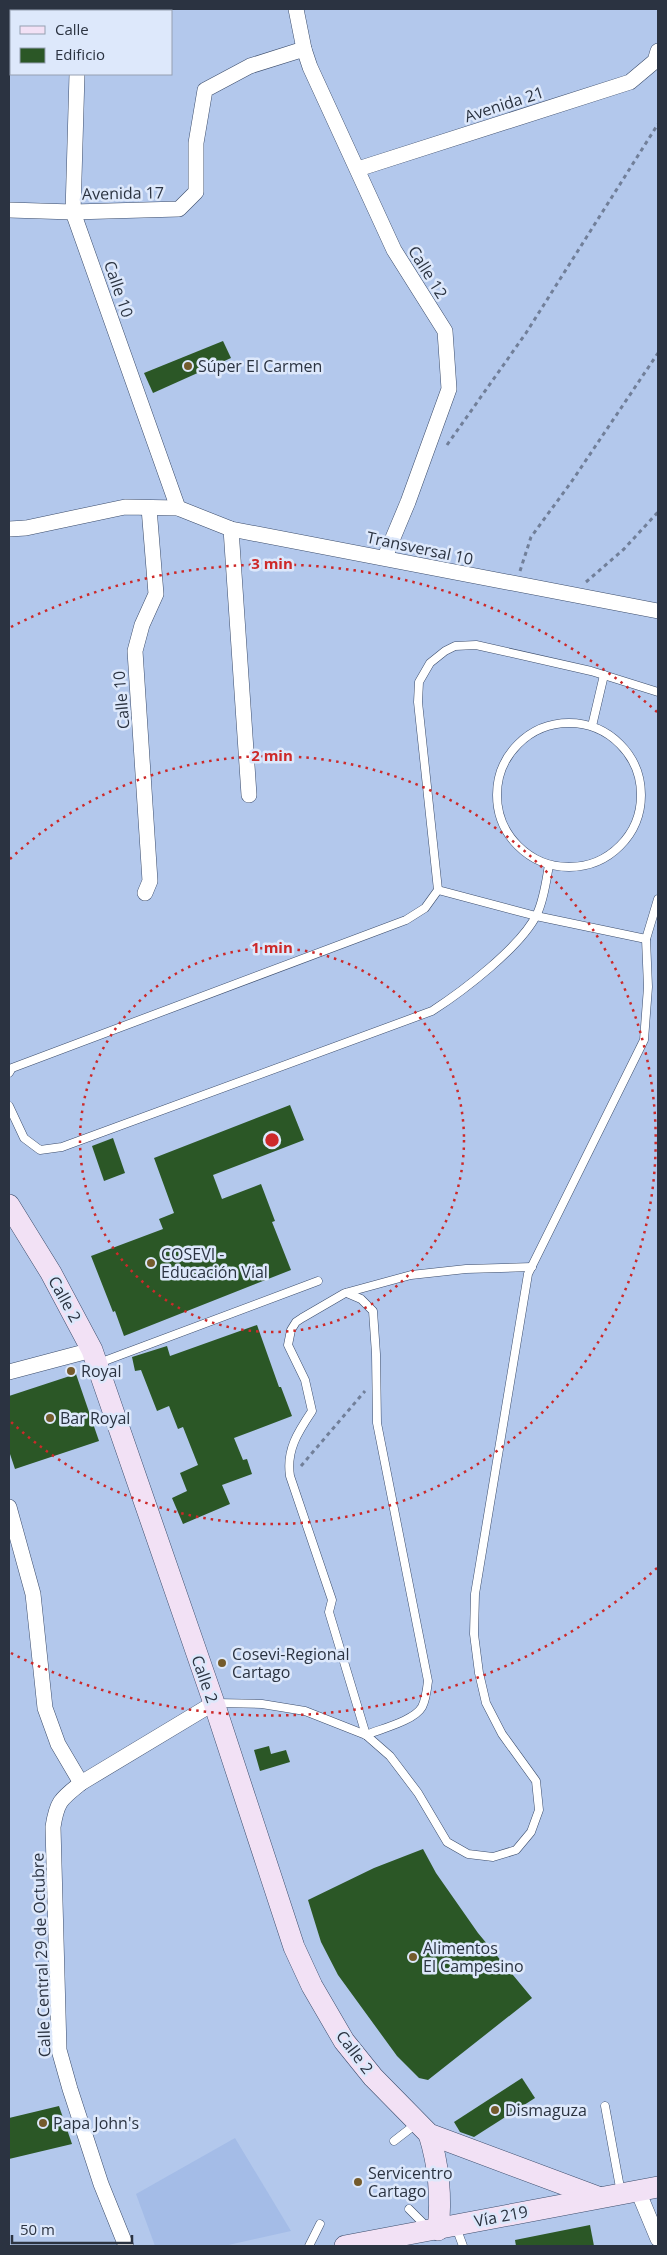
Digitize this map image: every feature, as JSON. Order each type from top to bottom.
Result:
[{"type":"street","name":"Calle 12","points":[[296,9],[304,49],[310,67],[394,250],[445,331],[449,389],[408,502],[385,558]]},
{"type":"street","name":"Avenida 17","points":[[73,212],[179,209],[196,192],[196,143],[205,90],[250,66],[304,49]]},
{"type":"street","name":"Avenida 21","points":[[358,169],[630,82],[656,56]]},
{"type":"street","name":"Calle 10","points":[[77,75],[73,212],[178,508]]},
{"type":"street","points":[[9,210],[73,212]]},
{"type":"street","points":[[9,529],[26,528],[125,507],[178,508]]},
{"type":"street","name":"Calle 10","points":[[145,893],[150,881],[135,652],[142,625],[156,594],[149,508]]},
{"type":"street","name":"Transversal 10","points":[[178,508],[230,529],[385,558],[514,585],[658,611]]},
{"type":"street","points":[[230,529],[249,795]]},
{"type":"street","name":"Calle 2","points":[[9,1205],[51,1273],[95,1357],[214,1703],[294,1947],[312,1986],[344,2040],[373,2077],[423,2128],[436,2157],[441,2205],[432,2233]]},
{"type":"street","points":[[9,1372],[95,1357]]},
{"type":"street","points":[[9,1507],[33,1594],[45,1708],[58,1744],[81,1783]]},
{"type":"street","name":"Calle Central 29 de Octubre","points":[[126,2246],[101,2184],[59,2050],[53,1827],[56,1807],[65,1796],[81,1783],[214,1703]]},
{"type":"street","name":"Calle 2","points":[[423,2128],[598,2197]]},
{"type":"street","points":[[639,2190],[658,2239]]},
{"type":"street","name":"Vía 219","points":[[345,2246],[432,2233],[639,2190]]},
{"type":"lane","points":[[9,1073],[12,1068],[406,920],[425,908],[438,890],[418,702],[419,682],[430,663],[445,651],[456,646],[476,645],[604,675],[658,692]]},
{"type":"lane","points":[[592,726],[604,675]]},
{"type":"lane","points":[[569,722],[592,726],[612,736],[628,751],[638,771],[642,793],[639,815],[629,836],[619,847],[594,863],[572,868],[550,866],[528,856],[511,840],[500,820],[496,797],[499,774],[509,753],[525,736],[546,726],[569,722]]},
{"type":"lane","points":[[9,1106],[24,1138],[40,1150],[62,1147],[432,1011],[454,996],[500,958],[536,916],[544,895],[550,866]]},
{"type":"lane","points":[[438,890],[536,916],[646,939]]},
{"type":"lane","points":[[214,1703],[262,1704],[305,1711],[366,1734],[390,1756],[413,1786],[447,1842],[468,1854],[493,1857],[516,1850],[531,1832],[539,1810],[536,1781],[502,1734],[486,1703],[479,1673],[474,1634],[476,1584],[528,1274],[644,1040],[648,987],[646,939],[658,899]]},
{"type":"lane","points":[[366,1734],[329,1612],[332,1600],[290,1476],[288,1464],[294,1441],[312,1411],[304,1380],[288,1345],[289,1337],[296,1322],[322,1305],[346,1293],[410,1275],[466,1269],[532,1267]]},
{"type":"lane","points":[[95,1357],[318,1281]]},
{"type":"lane","points":[[346,1293],[361,1298],[373,1311],[377,1423],[428,1681],[427,1692],[421,1709],[401,1722],[366,1734]]},
{"type":"lane","points":[[606,2106],[639,2190]]},
{"type":"lane","points":[[394,2141],[423,2128]]},
{"type":"lane","points":[[409,2209],[432,2233],[463,2246]]},
{"type":"lane","points":[[309,2246],[320,2224]]},
{"type":"path","points":[[441,453],[526,333],[658,124]]},
{"type":"path","points":[[514,585],[531,537],[572,481],[658,354]]},
{"type":"path","points":[[572,594],[624,549],[658,512]]},
{"type":"path","points":[[290,1476],[336,1426],[376,1377]]},
{"type":"shaded area","points":[[235,2138],[291,2231],[224,2246],[155,2246],[136,2194]]},
{"type":"building","name":"Súper El Carmen","points":[[223,341],[231,358],[153,393],[144,373]]},
{"type":"building","points":[[290,1105],[304,1140],[213,1175],[222,1199],[261,1184],[275,1221],[272,1222],[291,1270],[124,1336],[91,1256],[163,1229],[159,1219],[174,1213],[154,1158]]},
{"type":"building","points":[[113,1138],[125,1173],[104,1181],[92,1146]]},
{"type":"building","points":[[257,1325],[279,1387],[281,1387],[292,1416],[234,1438],[243,1460],[247,1459],[252,1474],[222,1485],[230,1504],[183,1524],[172,1498],[187,1491],[180,1473],[198,1465],[183,1427],[178,1429],[169,1406],[157,1411],[141,1370],[135,1371],[132,1357],[167,1346],[170,1356]]},
{"type":"building","name":"Bar Royal","points":[[76,1374],[99,1441],[15,1469],[9,1451],[9,1396]]},
{"type":"building","points":[[269,1746],[271,1754],[286,1750],[290,1762],[260,1771],[254,1750]]},
{"type":"building","name":"Alimentos El Campesino","points":[[423,1849],[436,1873],[478,1933],[532,1998],[428,2080],[419,2078],[397,2056],[338,1975],[321,1942],[308,1900],[374,1868]]},
{"type":"building","name":"Dismaguza","points":[[522,2078],[535,2098],[474,2137],[460,2132],[454,2122]]},
{"type":"building","points":[[59,2106],[72,2144],[9,2159],[9,2118]]},
{"type":"building","points":[[590,2225],[594,2246],[516,2246],[515,2240]]},
{"type":"place","name":"Súper El Carmen","points":[[188,366]]},
{"type":"place","name":"COSEVI - Educación Vial","points":[[151,1263]]},
{"type":"place","name":"Royal","points":[[71,1371]]},
{"type":"place","name":"Bar Royal","points":[[50,1418]]},
{"type":"place","name":"Cosevi-Regional Cartago","points":[[222,1663]]},
{"type":"place","name":"Alimentos El Campesino","points":[[413,1957]]},
{"type":"place","name":"Dismaguza","points":[[495,2110]]},
{"type":"place","name":"Papa John's","points":[[43,2123]]},
{"type":"place","name":"Servicentro Cartago","points":[[358,2182]]}]
